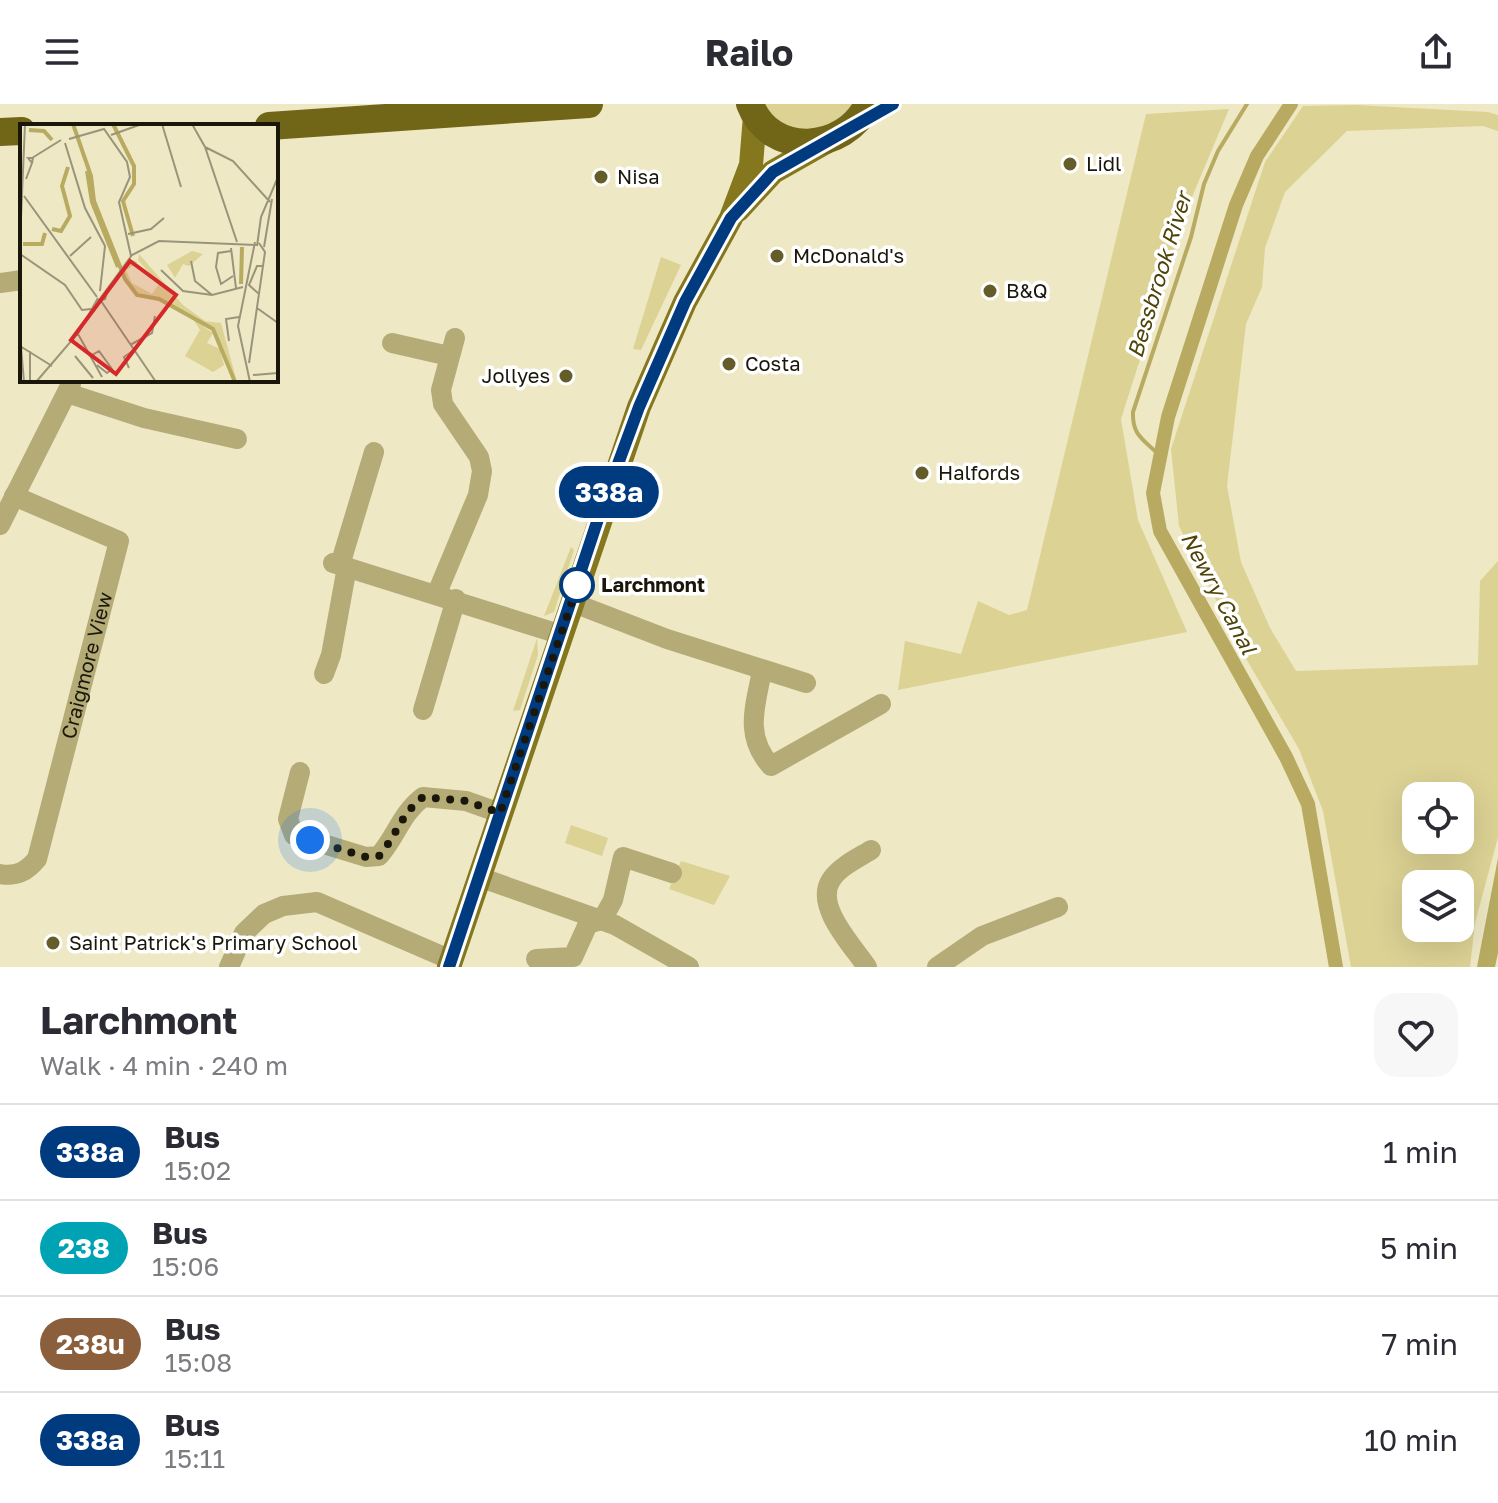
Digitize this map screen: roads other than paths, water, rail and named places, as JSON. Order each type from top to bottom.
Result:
[{"type":"highway","points":[[278,125],[588,104]]},
{"type":"highway","points":[[749,109],[776,135],[792,142],[826,142],[861,114],[893,104]]},
{"type":"highway","points":[[0,132],[20,131]]},
{"type":"main road","points":[[450,964],[559,634],[639,407],[685,302],[731,218],[754,156],[749,109]]},
{"type":"main road","points":[[731,218],[773,172],[826,142]]},
{"type":"street","points":[[0,283],[20,280]]},
{"type":"street","points":[[392,343],[452,347],[441,390],[443,404],[479,457],[482,471],[478,495],[446,596],[423,710]]},
{"type":"street","points":[[0,525],[70,386],[144,418],[237,439]]},
{"type":"street","points":[[324,674],[331,655],[340,565],[374,452]]},
{"type":"street","name":"Craigmore View","points":[[0,874],[10,876],[28,870],[37,859],[119,541],[14,496]]},
{"type":"street","points":[[340,565],[559,634]]},
{"type":"street","points":[[571,602],[762,671],[806,683]]},
{"type":"street","points":[[762,671],[751,725],[754,742],[771,766],[881,704]]},
{"type":"street","points":[[300,772],[288,819],[294,835],[366,857],[379,856],[393,840],[406,810],[423,797],[455,798],[500,813]]},
{"type":"street","points":[[867,967],[831,912],[825,894],[839,870],[871,850]]},
{"type":"street","points":[[536,959],[573,957],[588,924],[602,920],[613,900],[623,857],[672,873]]},
{"type":"street","points":[[479,877],[602,920],[689,967]]},
{"type":"street","points":[[229,967],[244,933],[264,914],[283,906],[317,902],[450,964]]},
{"type":"street","points":[[937,967],[982,936],[1058,907]]},
{"type":"waterway","name":"Bessbrook River","points":[[1158,454],[1137,431],[1133,412],[1191,237],[1204,184],[1218,151],[1247,104]]},
{"type":"waterway","name":"Newry Canal","points":[[1291,104],[1257,156],[1236,205],[1168,417],[1153,493],[1160,531],[1286,757],[1308,804],[1336,967]]},
{"type":"place","name":"Lidl","points":[[1070,164]]},
{"type":"place","name":"Nisa","points":[[601,177]]},
{"type":"place","name":"McDonald's","points":[[777,256]]},
{"type":"place","name":"B&Q","points":[[990,291]]},
{"type":"place","name":"Costa","points":[[729,364]]},
{"type":"place","name":"Jollyes","points":[[566,376]]},
{"type":"place","name":"Halfords","points":[[922,473]]},
{"type":"place","name":"Larchmont","points":[[577,585]]},
{"type":"place","name":"Saint Patrick's Primary School","points":[[53,943]]}]
